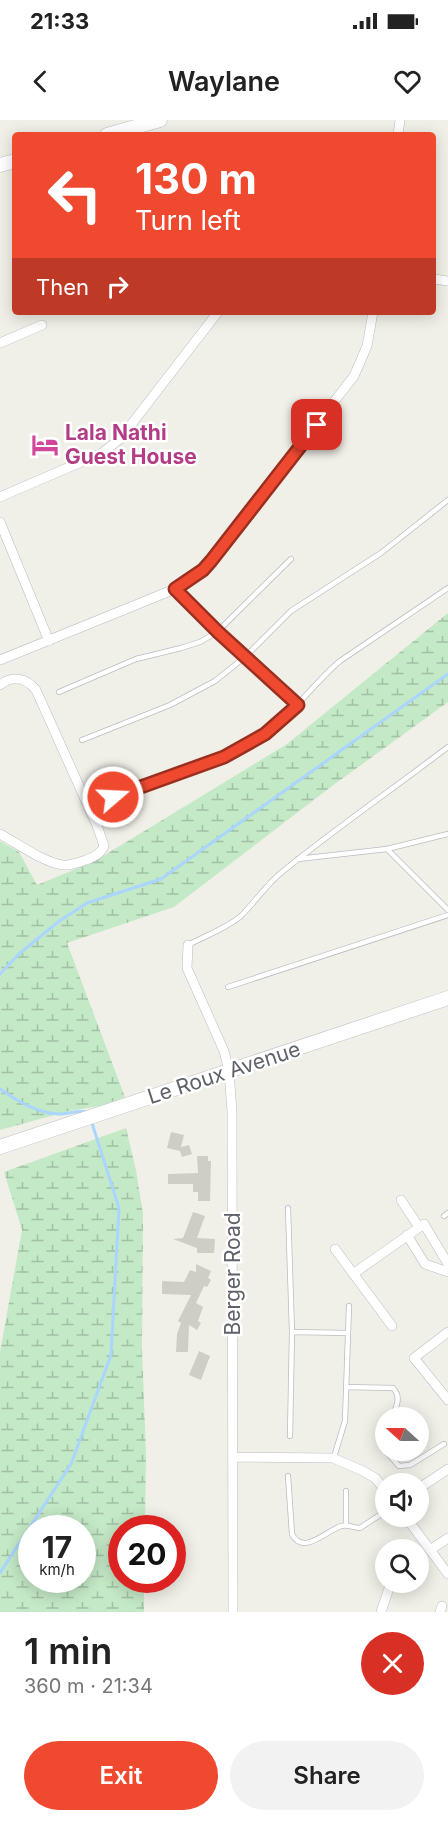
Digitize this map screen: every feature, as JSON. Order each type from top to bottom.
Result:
[{"type":"main road","points":[[118,132],[160,120]]},
{"type":"main road","name":"Le Roux Avenue","points":[[0,1147],[448,998]]},
{"type":"street","points":[[0,497],[102,453],[120,439],[216,315]]},
{"type":"street","points":[[0,660],[175,589],[203,570],[354,376],[367,346],[372,315]]},
{"type":"street","points":[[0,343],[42,325]]},
{"type":"street","points":[[0,522],[49,641]]},
{"type":"street","points":[[0,685],[17,679],[29,683],[36,690],[104,846],[101,852],[93,857],[78,863],[63,865],[46,859],[0,834]]},
{"type":"street","name":"Berger Road","points":[[188,945],[187,968],[224,1051],[230,1071],[234,1457],[233,1612]]},
{"type":"street","points":[[401,1200],[448,1264]]},
{"type":"street","points":[[353,1274],[422,1226]]},
{"type":"street","points":[[407,1235],[425,1264],[448,1272]]},
{"type":"street","points":[[335,1249],[392,1326]]},
{"type":"street","points":[[448,1332],[414,1358],[448,1400]]},
{"type":"street","points":[[234,1457],[333,1458],[375,1478]]},
{"type":"street","points":[[429,1482],[448,1469]]},
{"type":"street","points":[[413,1527],[448,1574]]},
{"type":"street","points":[[430,1550],[448,1538]]},
{"type":"street","points":[[381,1612],[387,1593]]},
{"type":"lane","points":[[82,740],[170,705],[202,689],[245,657],[291,611],[381,554],[448,500]]},
{"type":"lane","points":[[59,692],[136,659],[200,642],[218,632],[291,559]]},
{"type":"lane","points":[[113,797],[224,757],[265,734],[298,705],[325,673],[340,661],[448,588]]},
{"type":"lane","points":[[175,589],[298,705]]},
{"type":"lane","points":[[188,945],[238,918],[269,883],[298,859],[448,747]]},
{"type":"lane","points":[[298,859],[387,849],[448,834]]},
{"type":"lane","points":[[387,849],[448,910]]},
{"type":"lane","points":[[228,987],[448,915]]},
{"type":"lane","points":[[288,1208],[292,1332],[290,1436]]},
{"type":"lane","points":[[333,1458],[345,1422],[349,1306]]},
{"type":"lane","points":[[292,1332],[348,1333]]},
{"type":"lane","points":[[346,1387],[393,1388],[399,1398],[396,1407]]},
{"type":"lane","points":[[429,1453],[444,1444]]},
{"type":"lane","points":[[395,1461],[399,1466],[410,1465],[416,1461]]},
{"type":"lane","points":[[288,1476],[291,1525],[295,1540],[300,1543],[310,1543],[340,1526],[360,1528],[375,1518]]},
{"type":"lane","points":[[346,1491],[346,1525]]},
{"type":"green space","points":[[448,613],[448,702],[332,786],[174,907],[67,943],[125,1097],[100,1106],[69,1111],[0,1130],[0,841],[19,852],[37,885],[95,861],[287,744]]},
{"type":"green space","points":[[126,1128],[143,1214],[142,1349],[146,1455],[145,1515],[108,1515],[108,1593],[144,1593],[144,1612],[0,1612],[0,1352],[22,1230],[4,1172]]},
{"type":"building","points":[[171,1132],[184,1135],[181,1147],[189,1145],[192,1154],[182,1157],[180,1151],[167,1148]]},
{"type":"building","points":[[197,1156],[208,1156],[208,1161],[211,1161],[210,1201],[198,1201],[198,1192],[193,1192],[193,1184],[168,1184],[168,1174],[198,1173]]},
{"type":"building","points":[[193,1212],[205,1216],[197,1238],[215,1239],[214,1253],[197,1253],[197,1248],[173,1239],[183,1238]]},
{"type":"building","points":[[196,1264],[211,1271],[208,1278],[211,1280],[207,1287],[204,1286],[196,1303],[203,1307],[198,1321],[201,1323],[197,1330],[189,1325],[188,1352],[176,1352],[177,1334],[181,1323],[178,1321],[191,1295],[162,1294],[162,1281],[184,1282],[190,1270],[196,1272]]},
{"type":"building","points":[[199,1351],[210,1356],[201,1380],[189,1375]]},
{"type":"waterway","points":[[0,974],[19,954],[58,922],[87,903],[161,879],[448,674]]},
{"type":"waterway","points":[[0,1089],[20,1102],[43,1112],[59,1114],[88,1112]]},
{"type":"waterway","points":[[0,1573],[71,1464],[111,1355],[119,1208],[91,1120]]},
{"type":"place","name":"Lala Nathi Guest House","points":[[45,445]]},
{"type":"route","points":[[113,797],[224,757],[265,734],[298,705],[175,589],[203,570],[211,561],[317,425]]}]
